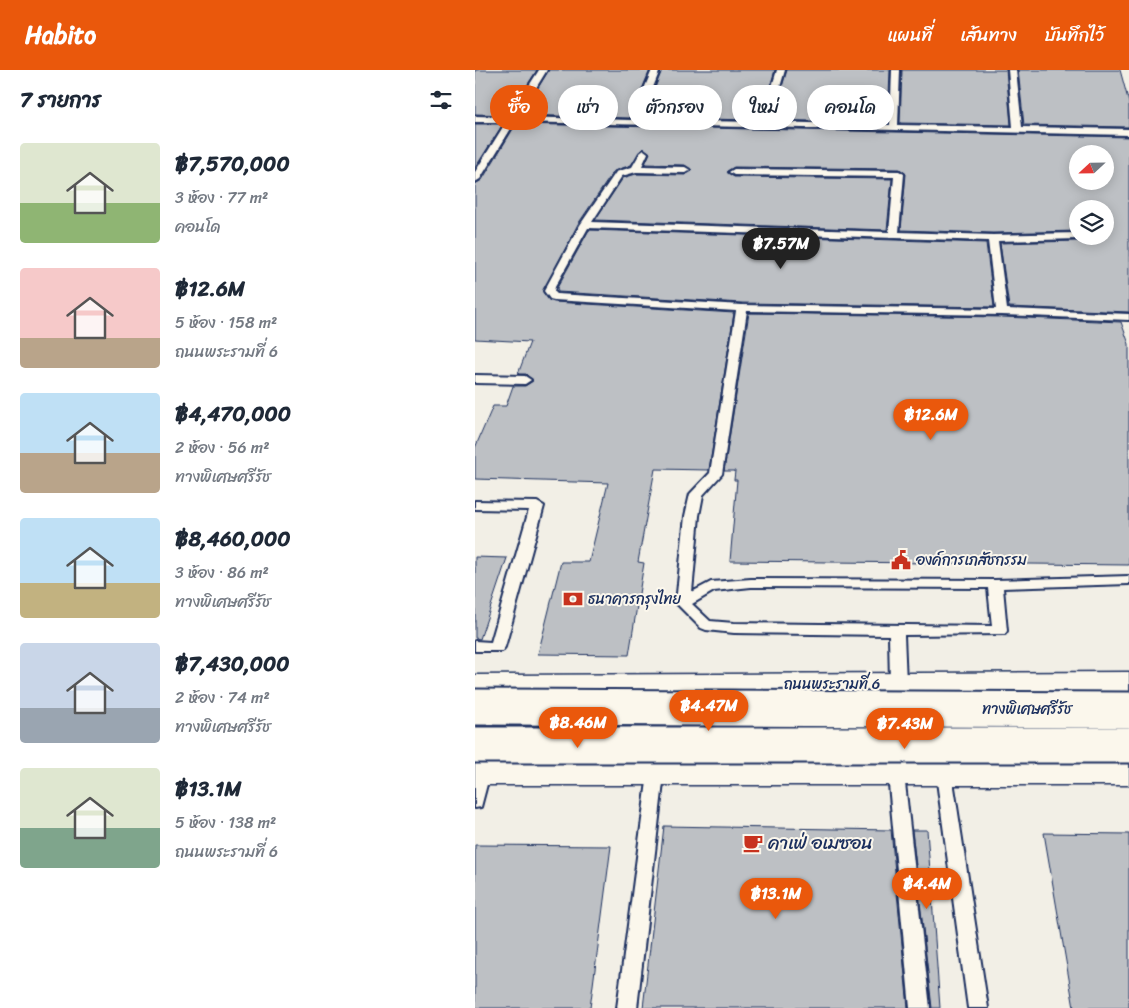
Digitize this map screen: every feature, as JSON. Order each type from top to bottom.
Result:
[{"type":"main road","name":"ถนนพระรามที่ 6","points":[[475,686],[1129,682]]},
{"type":"main road","points":[[669,774],[690,685]]},
{"type":"main road","name":"ทางพิเศษศรีรัช","points":[[475,707],[1129,710]]},
{"type":"main road","points":[[477,774],[1129,745]]},
{"type":"main road","points":[[477,774],[1129,773]]},
{"type":"lane","points":[[534,85],[543,70]]},
{"type":"lane","points":[[650,85],[656,70]]},
{"type":"lane","points":[[777,85],[781,70]]},
{"type":"lane","points":[[896,70],[894,127],[1129,132]]},
{"type":"lane","points":[[1012,70],[1018,130]]},
{"type":"lane","points":[[475,119],[490,119]]},
{"type":"lane","points":[[548,121],[628,122]]},
{"type":"lane","points":[[475,179],[507,130]]},
{"type":"lane","points":[[636,169],[644,153]]},
{"type":"lane","points":[[685,170],[636,169],[619,174],[585,225],[550,287],[549,291],[554,297],[741,308],[1002,312],[1129,317]]},
{"type":"lane","points":[[734,172],[899,174],[894,234]]},
{"type":"lane","points":[[585,225],[993,238],[1069,236]]},
{"type":"lane","points":[[993,238],[1002,312]]},
{"type":"lane","points":[[683,603],[690,552],[692,516],[697,494],[715,474],[741,308]]},
{"type":"lane","points":[[475,379],[525,380]]},
{"type":"lane","points":[[475,505],[537,506],[497,647],[475,646]]},
{"type":"lane","points":[[683,603],[711,588],[751,583],[995,584],[1129,580]]},
{"type":"lane","points":[[683,603],[706,624],[725,627],[1000,631],[995,584]]},
{"type":"lane","points":[[896,630],[898,683]]},
{"type":"lane","points":[[627,1008],[669,774]]},
{"type":"lane","points":[[896,774],[903,827],[920,1008]]},
{"type":"lane","points":[[944,774],[978,1008]]},
{"type":"building","points":[[475,70],[537,70],[527,85],[490,85],[490,114],[475,114]]},
{"type":"building","points":[[549,70],[650,70],[644,85],[628,85],[628,118],[618,118],[618,85],[558,85],[558,116],[548,116],[548,85],[540,85]]},
{"type":"building","points":[[662,70],[775,70],[770,85],[732,85],[732,120],[722,119],[722,85],[656,85]]},
{"type":"building","points":[[787,70],[890,70],[889,85],[807,85],[807,121],[797,121],[797,85],[782,85]]},
{"type":"building","points":[[902,70],[1006,70],[1011,125],[900,123]]},
{"type":"building","points":[[1018,70],[1120,70],[1129,103],[1129,127],[1024,125]]},
{"type":"building","points":[[475,124],[490,124],[490,130],[499,130],[475,168]]},
{"type":"building","points":[[548,125],[558,125],[558,130],[618,130],[618,126],[628,126],[628,130],[722,130],[722,128],[1129,137],[1129,312],[1009,307],[1000,243],[1069,241],[1069,245],[1114,245],[1114,200],[1069,200],[1069,231],[993,233],[901,230],[906,174],[900,169],[734,167],[727,171],[734,177],[892,179],[887,230],[595,220],[623,178],[636,174],[685,175],[692,171],[685,165],[645,164],[650,153],[643,148],[631,165],[614,171],[578,224],[543,292],[549,300],[554,302],[734,313],[709,470],[655,469],[638,562],[644,563],[629,655],[538,654],[561,562],[589,562],[608,483],[475,479],[475,448],[493,406],[506,406],[513,386],[525,386],[533,381],[526,374],[518,374],[530,342],[475,339],[475,184],[482,180],[512,130],[548,130]]},
{"type":"building","points":[[589,230],[986,243],[994,307],[742,303],[558,292],[557,288]]},
{"type":"building","points":[[749,313],[1002,317],[1121,322],[1129,344],[1129,565],[730,561],[737,480],[734,480],[735,471],[724,471]]},
{"type":"building","points":[[475,557],[507,558],[480,639],[475,638]]},
{"type":"building","points":[[664,826],[891,830],[908,1008],[643,1008]]},
{"type":"building","points":[[912,830],[927,830],[940,1008],[932,1008]]},
{"type":"building","points":[[1044,833],[1129,834],[1129,1008],[1074,1008]]},
{"type":"building","points":[[475,845],[611,846],[590,1008],[475,1008]]},
{"type":"place","name":"องค์การเภสัชกรรม","points":[[901,560]]},
{"type":"place","name":"ธนาคารกรุงไทย","points":[[573,599]]},
{"type":"place","name":"คาเฟ่ อเมซอน","points":[[753,843]]}]
